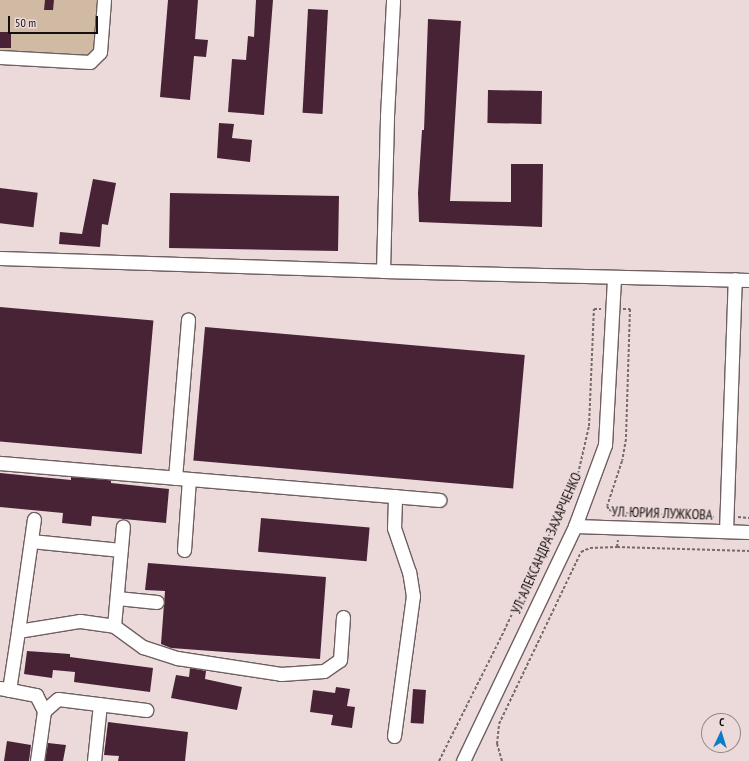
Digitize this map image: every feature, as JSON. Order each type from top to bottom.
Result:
[{"type":"street","points":[[0,57],[90,62],[100,52],[104,0]]},
{"type":"street","points":[[383,271],[386,116],[393,0]]},
{"type":"street","points":[[0,258],[614,278],[749,280]]},
{"type":"street","name":"УЛ. АЛЕКСАНДРА ЗАХАРЧЕНКО","points":[[464,761],[574,526],[605,445],[614,278]]},
{"type":"street","points":[[726,531],[735,279]]},
{"type":"street","points":[[175,478],[188,320]]},
{"type":"street","points":[[0,463],[439,500]]},
{"type":"street","points":[[184,550],[189,479]]},
{"type":"street","points":[[394,736],[413,596],[409,572],[394,528],[395,496]]},
{"type":"street","points":[[34,519],[18,631],[5,689],[58,699],[146,710]]},
{"type":"street","points":[[114,626],[123,526]]},
{"type":"street","name":"УЛ. ЮРИЯ ЛУЖКОВА","points":[[574,526],[749,532]]},
{"type":"street","points":[[31,541],[121,550]]},
{"type":"street","points":[[117,598],[156,602]]},
{"type":"street","points":[[18,631],[80,622],[114,626],[143,647],[170,656],[281,674],[324,671],[340,660],[343,617]]},
{"type":"street","points":[[36,695],[44,711],[36,761]]},
{"type":"street","points":[[44,711],[58,699]]},
{"type":"street","points":[[94,761],[100,704]]},
{"type":"path","points":[[617,547],[621,513]]},
{"type":"path","points":[[502,761],[497,744],[499,724],[582,552],[590,548],[617,547],[749,551]]},
{"type":"shaded area","points":[[0,0],[101,0],[97,45],[92,54],[84,57],[0,55]]},
{"type":"building","points":[[45,0],[54,0],[53,10],[44,10]]},
{"type":"building","points":[[168,0],[198,0],[195,39],[208,40],[206,57],[194,56],[190,100],[160,97]]},
{"type":"building","points":[[256,0],[273,0],[264,115],[228,112],[232,59],[246,60],[248,36],[254,37]]},
{"type":"building","points":[[308,9],[328,10],[323,114],[303,113]]},
{"type":"building","points":[[428,19],[461,21],[450,201],[511,202],[511,164],[543,164],[542,227],[419,222],[418,193],[422,130],[424,130]]},
{"type":"building","points":[[0,32],[11,32],[11,48],[0,48]]},
{"type":"building","points":[[488,90],[542,91],[541,124],[487,123]]},
{"type":"building","points":[[219,123],[234,124],[232,138],[252,140],[250,162],[217,158]]},
{"type":"building","points":[[93,179],[116,183],[108,225],[102,224],[100,247],[59,244],[60,232],[82,234]]},
{"type":"building","points":[[0,188],[38,193],[33,227],[0,223]]},
{"type":"building","points":[[170,193],[339,196],[338,251],[169,248]]},
{"type":"building","points":[[0,307],[153,320],[142,454],[0,442]]},
{"type":"building","points":[[205,327],[525,355],[513,488],[193,460]]},
{"type":"building","points":[[0,473],[71,480],[71,477],[111,480],[111,483],[169,489],[166,523],[92,516],[91,526],[62,523],[63,513],[0,507]]},
{"type":"building","points":[[261,518],[370,527],[367,561],[258,552]]},
{"type":"building","points":[[148,563],[326,577],[320,659],[171,648],[161,644],[165,591],[145,590]]},
{"type":"building","points":[[27,651],[70,654],[70,657],[153,668],[150,692],[74,682],[75,672],[53,670],[52,678],[24,674]]},
{"type":"building","points":[[190,668],[206,671],[205,679],[242,687],[237,710],[171,698],[176,675],[189,677]]},
{"type":"building","points":[[336,687],[350,689],[347,706],[355,707],[352,728],[331,725],[333,715],[310,712],[313,690],[335,693]]},
{"type":"building","points":[[413,689],[426,690],[424,724],[411,723]]},
{"type":"building","points":[[108,722],[188,732],[185,761],[118,761],[119,756],[104,755]]},
{"type":"building","points":[[7,741],[31,745],[29,761],[4,761]]},
{"type":"building","points":[[48,743],[66,745],[63,761],[45,761]]}]
